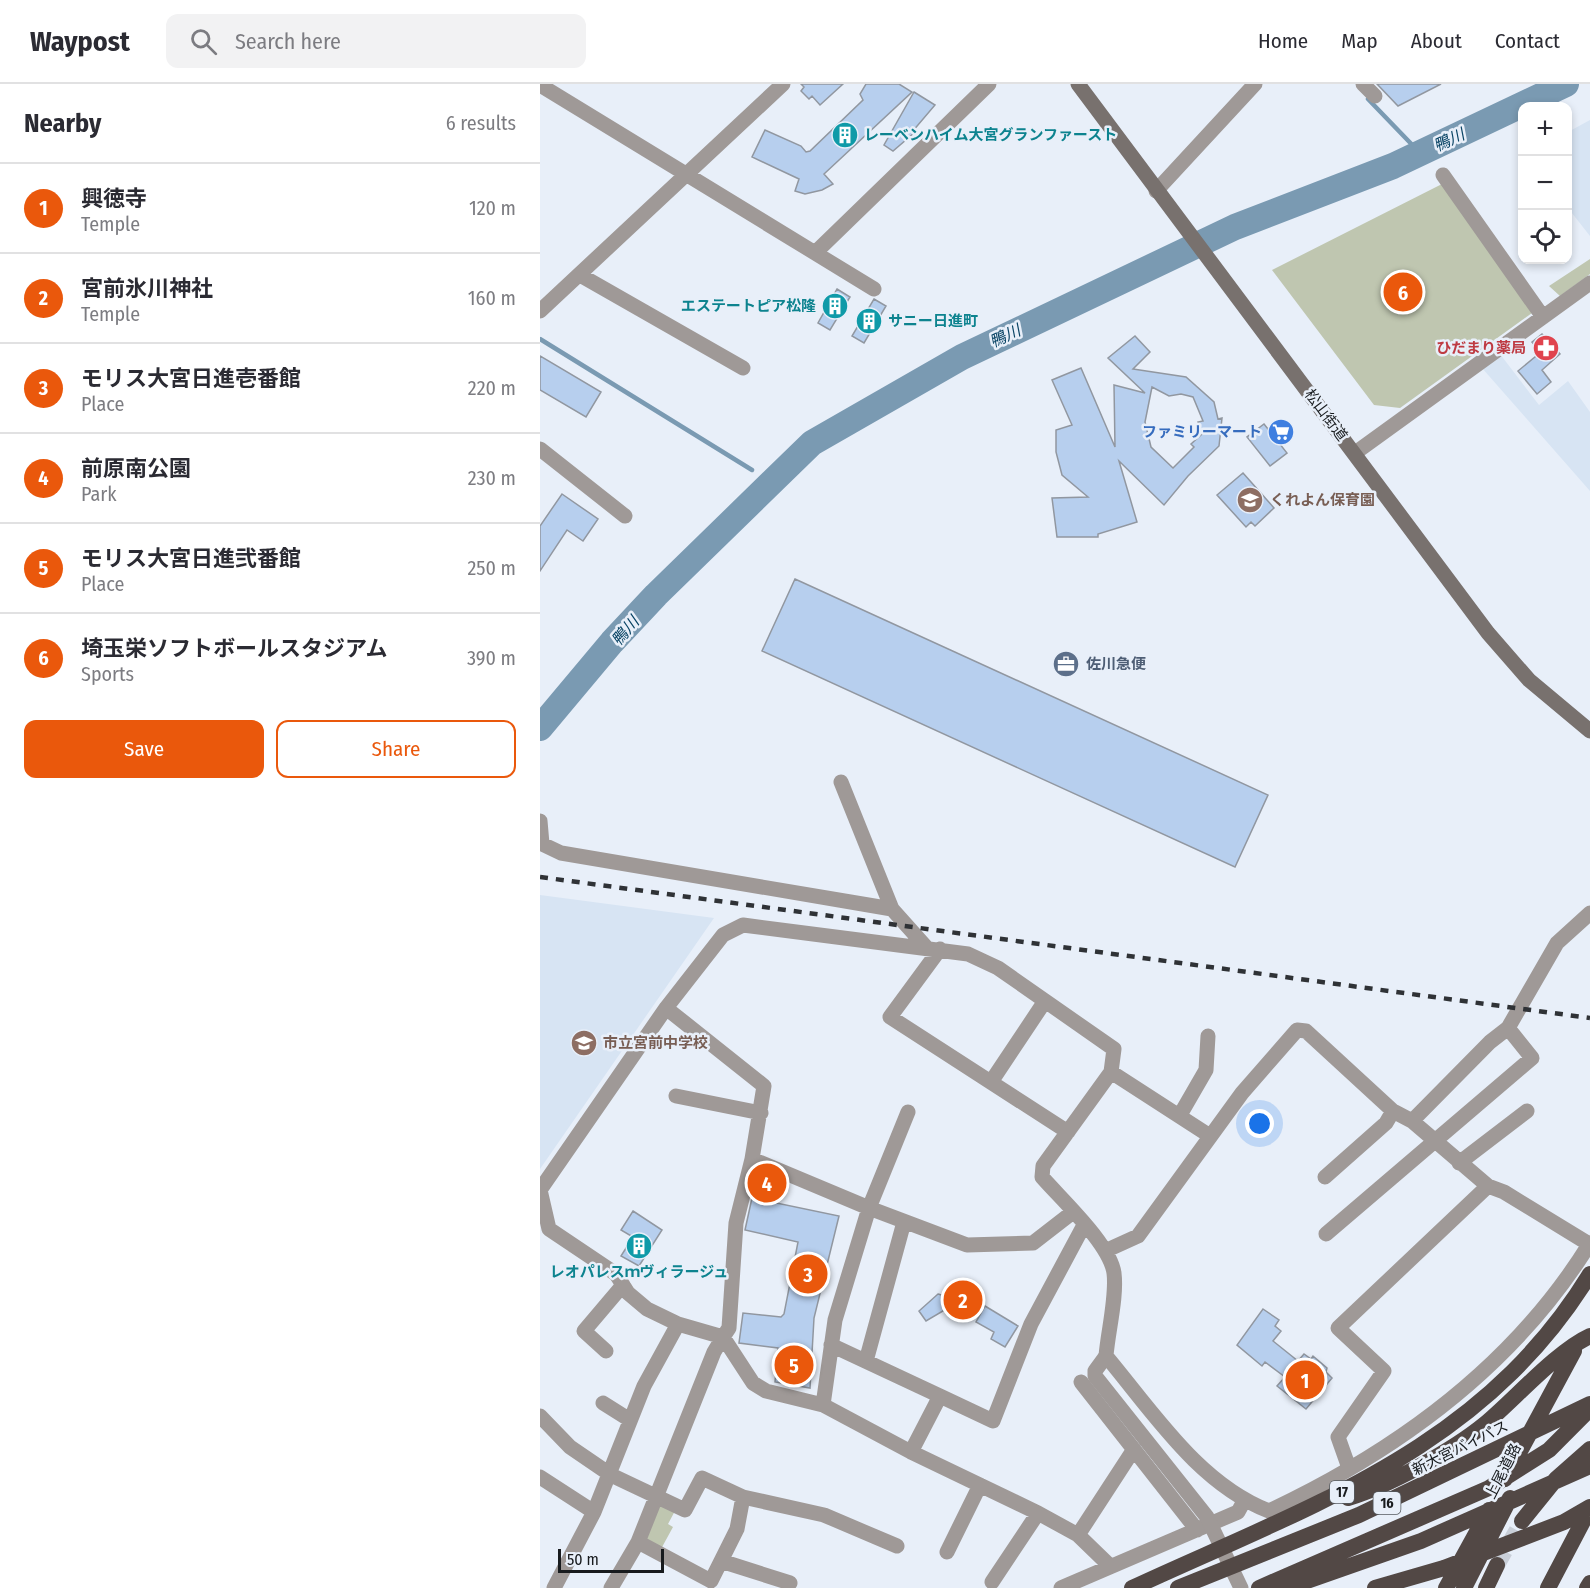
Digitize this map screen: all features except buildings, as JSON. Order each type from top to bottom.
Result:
[{"type":"highway","name":"17","points":[[1132,1588],[1300,1514],[1375,1475],[1431,1440],[1467,1412],[1527,1355],[1577,1295],[1590,1274]]},
{"type":"highway","points":[[1446,1588],[1590,1327]]},
{"type":"highway","points":[[1300,1514],[1367,1492],[1414,1469],[1483,1425],[1530,1383],[1590,1337]]},
{"type":"highway","name":"上尾道路","points":[[1464,1588],[1590,1337]]},
{"type":"highway","name":"新大宮バイパス","points":[[1262,1587],[1463,1501],[1518,1472],[1549,1450],[1590,1406]]},
{"type":"highway","name":"新大宮バイパス","points":[[1178,1588],[1359,1515],[1590,1406]]},
{"type":"highway","points":[[1522,1521],[1556,1479],[1590,1449]]},
{"type":"highway","name":"新大宮バイパス","points":[[1262,1587],[1304,1582],[1421,1541],[1590,1466]]},
{"type":"highway","points":[[1375,1588],[1455,1564],[1564,1522],[1590,1508]]},
{"type":"highway","points":[[1548,1588],[1590,1508]]},
{"type":"highway","points":[[1486,1588],[1497,1565]]},
{"type":"highway","points":[[1587,1588],[1590,1583]]},
{"type":"main road","name":"松山街道","points":[[1078,84],[1508,658],[1553,702],[1588,726]]},
{"type":"street","points":[[540,310],[783,84]]},
{"type":"street","points":[[816,252],[989,84]]},
{"type":"street","points":[[1156,191],[1255,84]]},
{"type":"street","points":[[1363,84],[1375,96]]},
{"type":"street","points":[[540,85],[874,289]]},
{"type":"street","points":[[1443,175],[1543,317]]},
{"type":"street","points":[[580,274],[743,368]]},
{"type":"street","points":[[1355,453],[1590,283]]},
{"type":"street","points":[[540,449],[625,516]]},
{"type":"street","points":[[841,782],[892,909],[933,948]]},
{"type":"street","points":[[540,821],[542,844],[561,853],[892,909]]},
{"type":"street","points":[[1412,1121],[1490,1042],[1508,1028],[1557,943],[1590,913]]},
{"type":"street","points":[[1110,1566],[1078,1535],[1038,1513],[911,1452],[823,1405],[766,1391],[753,1383],[723,1337],[678,1324],[647,1309],[623,1286],[616,1274],[549,1229],[540,1190],[666,1008],[723,935],[743,925],[968,954],[998,968],[1114,1049],[1111,1072],[1043,1166],[1042,1177],[1111,1259],[1114,1275],[1106,1356],[1095,1371],[1095,1376],[1207,1517],[1241,1588]]},
{"type":"street","points":[[933,948],[890,1017],[1068,1132]]},
{"type":"street","points":[[991,1082],[1045,1001]]},
{"type":"street","points":[[611,1588],[638,1542],[714,1352],[729,1328],[736,1223],[752,1159],[764,1086],[666,1008]]},
{"type":"street","points":[[1326,1234],[1434,1139],[1532,1058],[1508,1028]]},
{"type":"street","points":[[1106,1251],[1138,1236],[1242,1093],[1297,1030],[1306,1031],[1393,1111],[1412,1121],[1488,1186],[1504,1192],[1590,1243],[1566,1281],[1515,1343],[1491,1367],[1429,1418],[1389,1445],[1269,1511]]},
{"type":"street","points":[[1180,1115],[1206,1070],[1208,1036]]},
{"type":"street","points":[[1111,1072],[1210,1136]]},
{"type":"street","points":[[676,1096],[761,1113]]},
{"type":"street","points":[[1325,1177],[1386,1123],[1393,1111]]},
{"type":"street","points":[[1459,1163],[1527,1111]]},
{"type":"street","points":[[823,1405],[835,1320],[869,1208],[908,1112]]},
{"type":"street","points":[[752,1159],[869,1208],[967,1245],[1033,1243],[1073,1212]]},
{"type":"street","points":[[1349,1468],[1338,1437],[1384,1371],[1338,1328],[1488,1186]]},
{"type":"street","points":[[866,1361],[904,1222]]},
{"type":"street","points":[[831,1345],[993,1421],[1031,1324],[1084,1225]]},
{"type":"street","points":[[606,1351],[584,1331],[623,1286]]},
{"type":"street","points":[[554,1588],[611,1475],[644,1386],[678,1324]]},
{"type":"street","points":[[1106,1356],[1192,1460],[1244,1501],[1269,1511],[1300,1514]]},
{"type":"street","points":[[1081,1382],[1197,1530]]},
{"type":"street","points":[[911,1452],[940,1396]]},
{"type":"street","points":[[603,1403],[630,1420]]},
{"type":"street","points":[[540,1416],[570,1447],[611,1475],[685,1510],[702,1478],[743,1497],[824,1515],[897,1546]]},
{"type":"street","points":[[1078,1535],[1134,1449]]},
{"type":"street","points":[[540,1477],[594,1512]]},
{"type":"street","points":[[947,1552],[980,1485]]},
{"type":"street","points":[[638,1542],[711,1581],[737,1529],[743,1497]]},
{"type":"street","points":[[1061,1588],[1238,1512],[1244,1501]]},
{"type":"street","points":[[992,1582],[1038,1513]]},
{"type":"street","points":[[721,1561],[790,1583]]},
{"type":"shaded area","points":[[1590,120],[1590,236],[1572,213],[1572,130]]},
{"type":"shaded area","points":[[1500,354],[1539,405],[1568,381],[1590,412],[1590,491],[1482,368]]},
{"type":"shaded area","name":"市立宮前中学校","points":[[540,895],[714,918],[540,1169]]},
{"type":"green space","points":[[1442,184],[1532,313],[1400,408],[1374,405],[1272,270]]},
{"type":"green space","points":[[1590,259],[1590,274],[1560,296],[1549,286]]},
{"type":"green space","points":[[757,1165],[783,1178],[780,1193],[750,1189]]},
{"type":"green space","points":[[658,1501],[676,1509],[668,1524],[673,1527],[661,1549],[641,1540]]},
{"type":"waterway","name":"鴨川","points":[[540,728],[612,642],[656,595],[812,443],[962,357],[1235,227],[1393,166],[1566,84]]},
{"type":"waterway","points":[[1368,99],[1421,154]]},
{"type":"waterway","points":[[540,339],[752,470]]},
{"type":"tunnel","points":[[1497,1565],[1522,1521]]},
{"type":"railway","points":[[540,877],[1590,1018]]},
{"type":"place","name":"レーベンハイム大宮グランファースト","points":[[845,135]]},
{"type":"place","name":"埼玉栄ソフトボールスタジアム","points":[[1403,292]]},
{"type":"place","name":"エステートピア松隆","points":[[835,306]]},
{"type":"place","name":"サニー日進町","points":[[869,321]]},
{"type":"place","name":"ひだまり薬局","points":[[1546,348]]},
{"type":"place","name":"ファミリーマート","points":[[1281,432]]},
{"type":"place","name":"くれよん保育園","points":[[1250,500]]},
{"type":"place","name":"佐川急便","points":[[1066,664]]},
{"type":"place","name":"市立宮前中学校","points":[[584,1043]]},
{"type":"place","name":"前原南公園","points":[[767,1183]]},
{"type":"place","name":"レオパレスｍヴィラージュ","points":[[639,1246]]},
{"type":"place","name":"モリス大宮日進壱番館","points":[[808,1274]]},
{"type":"place","name":"宮前氷川神社","points":[[963,1300]]},
{"type":"place","name":"モリス大宮日進弐番館","points":[[794,1365]]},
{"type":"place","name":"興徳寺","points":[[1305,1380]]}]
